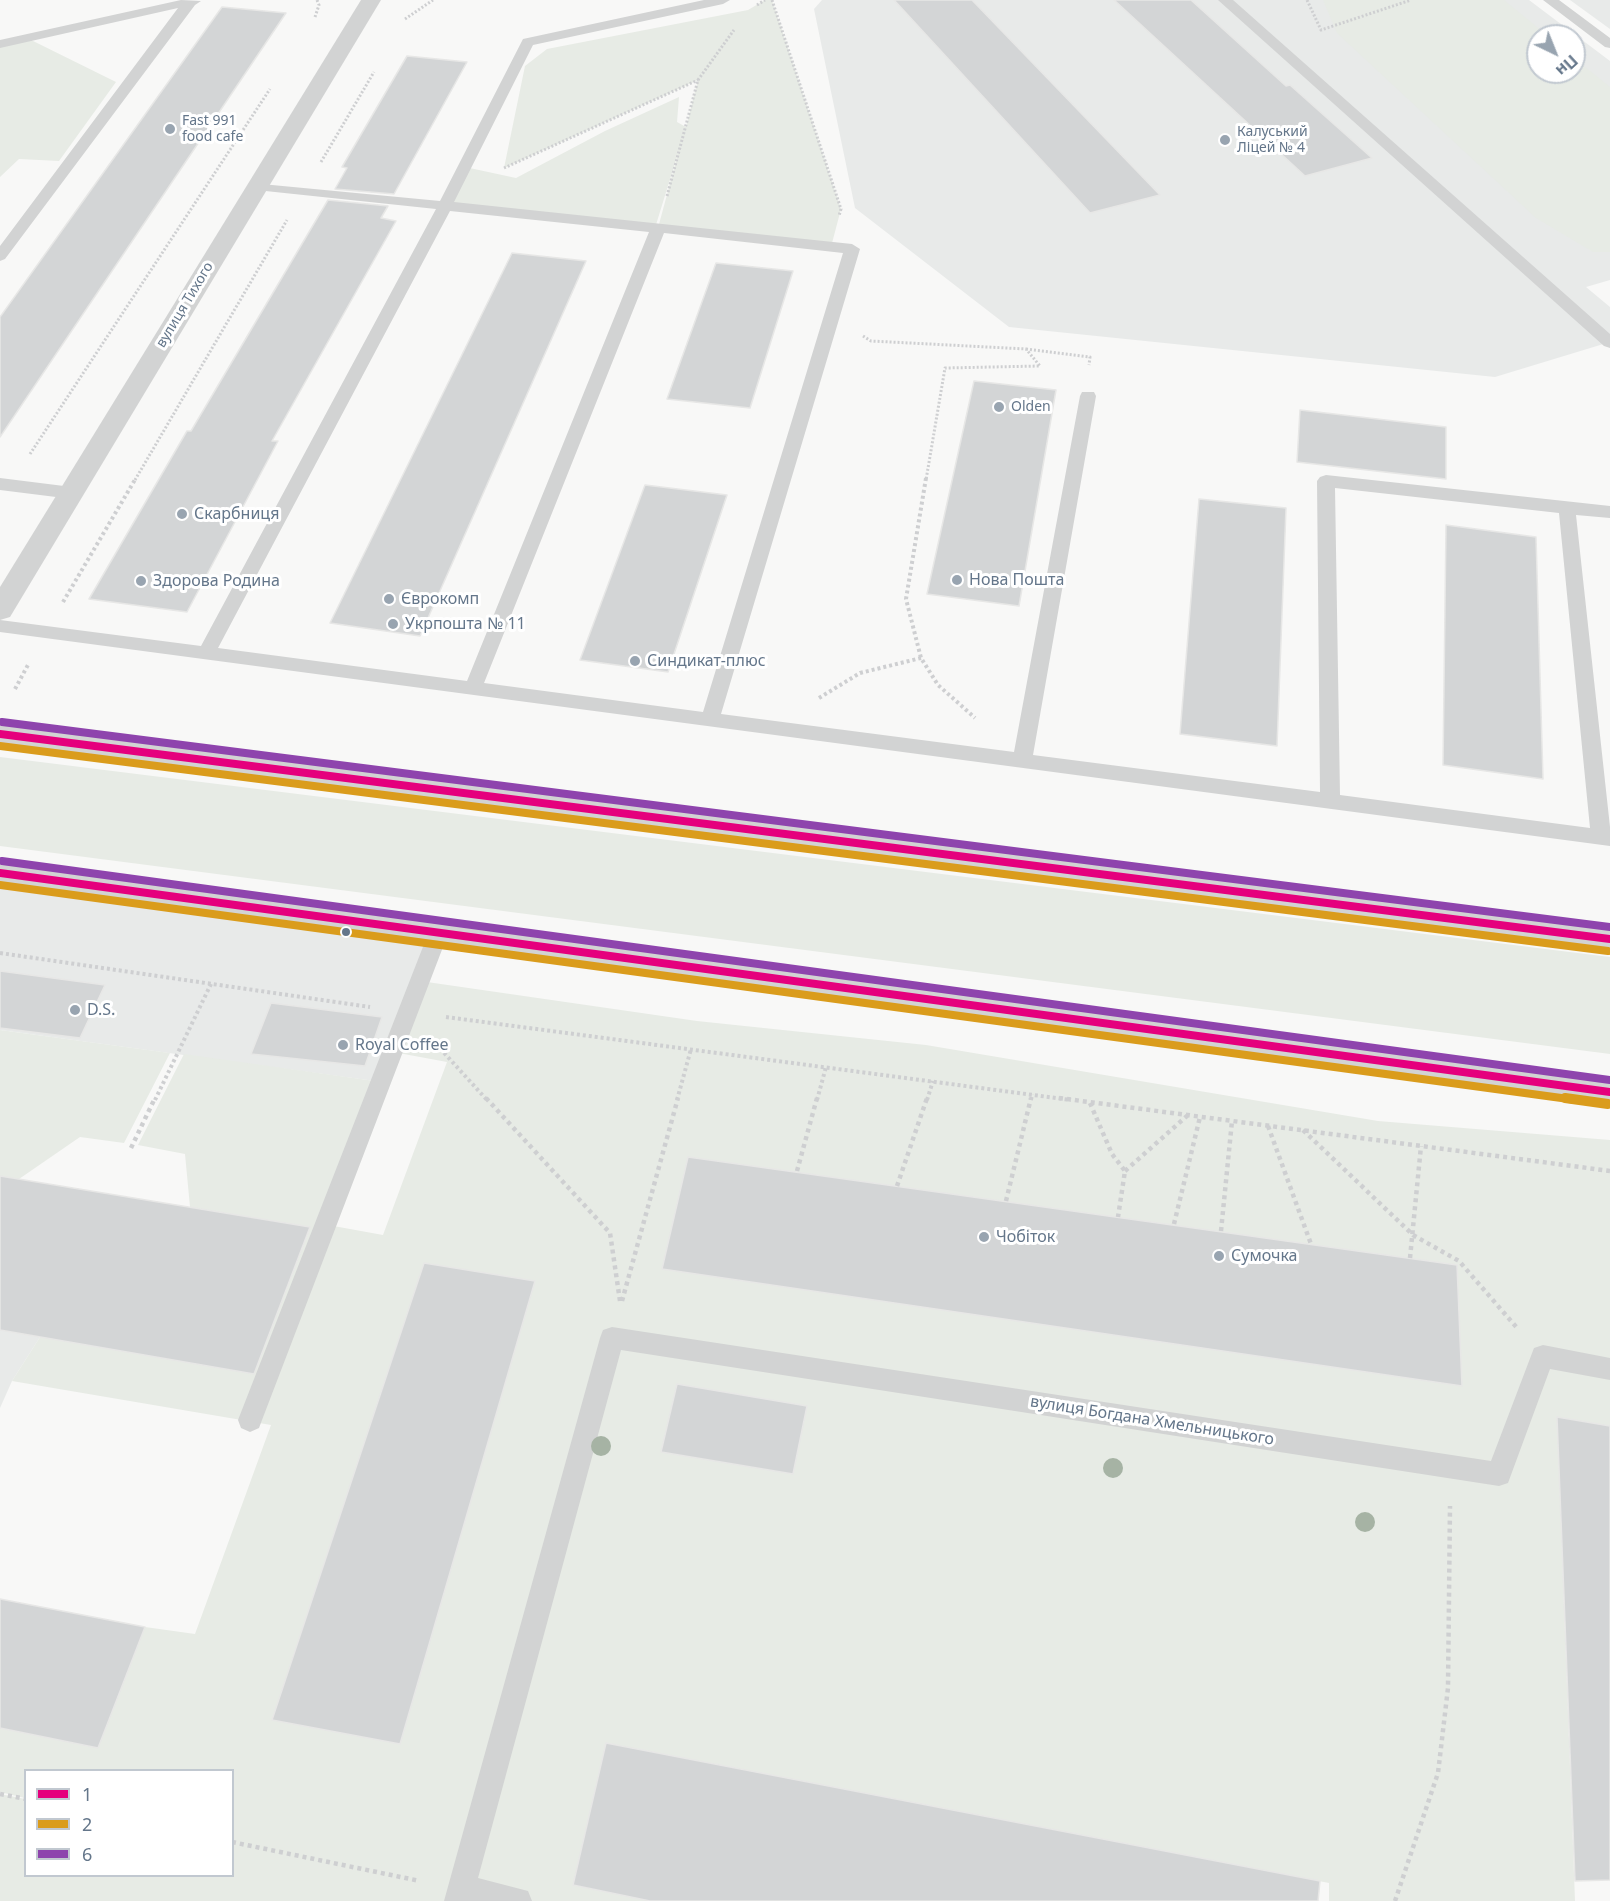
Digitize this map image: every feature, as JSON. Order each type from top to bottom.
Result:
[{"type":"street","name":"вулиця Тихого","points":[[0,610],[371,0]]},
{"type":"street","points":[[0,734],[1610,939]]},
{"type":"street","points":[[0,873],[1610,1092]]},
{"type":"lane","points":[[206,653],[445,206],[528,42],[723,0]]},
{"type":"lane","points":[[1225,0],[1610,343]]},
{"type":"lane","points":[[1550,0],[1610,44]]},
{"type":"lane","points":[[0,44],[157,5],[195,1]]},
{"type":"lane","points":[[0,256],[195,1]]},
{"type":"lane","points":[[256,186],[852,249],[710,720]]},
{"type":"lane","points":[[473,688],[658,228]]},
{"type":"lane","points":[[1023,760],[1088,396]]},
{"type":"lane","points":[[1330,802],[1326,481],[1610,512]]},
{"type":"lane","points":[[5,484],[72,493]]},
{"type":"lane","points":[[0,626],[1605,838],[1567,508]]},
{"type":"lane","points":[[250,1420],[438,934]]},
{"type":"lane","name":"вулиця Богдана Хмельницького","points":[[460,1895],[612,1338],[1499,1474],[1543,1356]]},
{"type":"lane","points":[[1543,1356],[1610,1369]]},
{"type":"lane","points":[[460,1895],[518,1901]]},
{"type":"path","points":[[312,25],[319,5],[317,0]]},
{"type":"path","points":[[400,28],[406,17],[433,0]]},
{"type":"path","points":[[756,5],[765,0]]},
{"type":"path","points":[[772,0],[841,209],[831,247]]},
{"type":"path","points":[[1307,0],[1321,30],[1411,0]]},
{"type":"path","points":[[658,228],[698,80],[736,28]]},
{"type":"path","points":[[15,689],[46,631],[376,68]]},
{"type":"path","points":[[504,168],[698,80]]},
{"type":"path","points":[[5,484],[273,85]]},
{"type":"path","points":[[832,317],[871,341],[1026,349],[1090,357],[1088,396]]},
{"type":"path","points":[[1023,760],[938,686],[921,658],[906,599],[945,368],[1040,366],[1026,349]]},
{"type":"path","points":[[771,727],[860,673],[921,658]]},
{"type":"path","points":[[0,953],[408,1012],[1610,1171]]},
{"type":"path","points":[[131,1148],[211,984]]},
{"type":"path","points":[[408,1012],[610,1233],[621,1305],[691,1049]]},
{"type":"path","points":[[797,1172],[826,1067]]},
{"type":"path","points":[[897,1186],[933,1081]]},
{"type":"path","points":[[1006,1201],[1032,1094]]},
{"type":"path","points":[[1090,1102],[1112,1154],[1125,1171]]},
{"type":"path","points":[[1118,1217],[1125,1171],[1189,1115]]},
{"type":"path","points":[[1174,1224],[1200,1117]]},
{"type":"path","points":[[1221,1231],[1232,1121]]},
{"type":"path","points":[[1268,1126],[1311,1244]]},
{"type":"path","points":[[1303,1130],[1413,1235],[1459,1261],[1543,1356]]},
{"type":"path","points":[[1410,1258],[1421,1146]]},
{"type":"path","points":[[1395,1901],[1438,1773],[1448,1689],[1451,1467]]},
{"type":"path","points":[[0,1794],[24,1799]]},
{"type":"path","points":[[234,1842],[460,1895]]},
{"type":"shaded area","points":[[765,0],[772,0],[841,209],[831,247],[658,228],[679,150],[655,228],[445,206],[465,167],[516,178],[605,131],[679,97],[677,122],[686,127],[698,80],[504,168],[525,66],[547,49],[748,10]]},
{"type":"shaded area","name":"Калуський Ліцей № 4","points":[[822,0],[1529,0],[1561,24],[1526,24],[1526,84],[1586,84],[1586,43],[1610,61],[1610,280],[1586,287],[1610,307],[1610,342],[1495,377],[1009,327],[855,208],[814,9]]},
{"type":"shaded area","points":[[1323,0],[1504,0],[1533,24],[1526,24],[1526,84],[1586,84],[1586,68],[1610,87],[1610,252],[1593,252],[1536,218],[1337,33]]},
{"type":"shaded area","points":[[1570,0],[1610,0],[1610,29]]},
{"type":"shaded area","points":[[27,38],[116,82],[59,161],[19,159],[0,177],[0,44]]},
{"type":"shaded area","points":[[0,757],[1610,957],[1610,1054],[0,846]]},
{"type":"shaded area","points":[[0,875],[438,934],[382,1082],[0,1030]]},
{"type":"shaded area","points":[[420,981],[697,1021],[926,1045],[1378,1121],[1610,1140],[1610,1426],[1557,1418],[1575,1901],[1329,1901],[1329,1883],[607,1743],[573,1885],[652,1901],[0,1901],[0,1794],[24,1799],[24,1877],[234,1877],[234,1769],[24,1769],[24,1798],[0,1792],[0,1728],[98,1748],[145,1627],[195,1634],[271,1425],[12,1381],[40,1337],[254,1374],[310,1228],[190,1207],[185,1154],[138,1145],[184,1054],[382,1082],[328,1225],[383,1235],[447,1062],[393,1052]]},
{"type":"shaded area","points":[[0,1030],[170,1053],[124,1143],[80,1137],[19,1179],[0,1176]]},
{"type":"shaded area","points":[[0,1330],[40,1337],[12,1381],[0,1408]]},
{"type":"building","points":[[894,0],[972,0],[1160,195],[1090,213]]},
{"type":"building","points":[[1114,0],[1191,0],[1286,86],[1290,85],[1372,158],[1305,176]]},
{"type":"building","points":[[222,7],[286,13],[0,437],[0,317]]},
{"type":"building","points":[[407,56],[467,62],[394,194],[335,189],[347,168],[342,167]]},
{"type":"building","points":[[328,200],[388,206],[381,218],[396,221],[272,441],[278,441],[187,612],[89,599],[187,431],[191,431]]},
{"type":"building","points":[[512,253],[586,261],[420,636],[330,623]]},
{"type":"building","points":[[716,263],[793,271],[750,408],[667,399]]},
{"type":"building","points":[[974,381],[1056,390],[1019,606],[927,594]]},
{"type":"building","points":[[1300,410],[1446,427],[1446,479],[1297,462]]},
{"type":"building","points":[[645,485],[727,495],[668,672],[580,660]]},
{"type":"building","points":[[1199,499],[1286,508],[1277,746],[1180,734]]},
{"type":"building","points":[[1446,525],[1536,537],[1543,779],[1443,765]]},
{"type":"building","points":[[0,971],[105,985],[80,1038],[0,1028]]},
{"type":"building","points":[[271,1003],[382,1017],[365,1066],[251,1054]]},
{"type":"building","points":[[688,1157],[1457,1265],[1462,1386],[662,1269]]},
{"type":"building","points":[[0,1176],[310,1227],[254,1374],[0,1330]]},
{"type":"building","points":[[424,1263],[535,1281],[400,1744],[272,1720]]},
{"type":"building","points":[[677,1384],[807,1406],[793,1474],[661,1452]]},
{"type":"building","points":[[1557,1417],[1610,1426],[1610,1880],[1575,1881]]},
{"type":"building","points":[[0,1599],[145,1627],[98,1748],[0,1728]]},
{"type":"building","points":[[606,1743],[1320,1881],[1318,1901],[650,1901],[573,1885]]},
{"type":"transit line","name":"6","points":[[2,722],[1610,927]]},
{"type":"transit line","name":"1","points":[[0,734],[1610,939]]},
{"type":"transit line","name":"2","points":[[0,746],[1608,951]]},
{"type":"transit line","name":"6","points":[[2,861],[1610,1080]]},
{"type":"transit line","name":"1","points":[[0,873],[1610,1092]]},
{"type":"transit line","name":"2","points":[[0,885],[1608,1104]]},
{"type":"place","name":"Fast 991 food cafe","points":[[170,129]]},
{"type":"place","name":"Калуський Ліцей № 4","points":[[1225,140]]},
{"type":"place","name":"Olden","points":[[999,407]]},
{"type":"place","name":"Скарбниця","points":[[182,514]]},
{"type":"place","name":"Нова Пошта","points":[[957,580]]},
{"type":"place","name":"Здорова Родина","points":[[141,581]]},
{"type":"place","name":"Єврокомп","points":[[389,599]]},
{"type":"place","name":"Укрпошта № 11","points":[[393,624]]},
{"type":"place","name":"Синдикат-плюс","points":[[635,661]]},
{"type":"place","name":"D.S.","points":[[75,1010]]},
{"type":"place","name":"Royal Coffee","points":[[343,1045]]},
{"type":"place","name":"Чобіток","points":[[984,1237]]},
{"type":"place","name":"Сумочка","points":[[1219,1256]]}]
